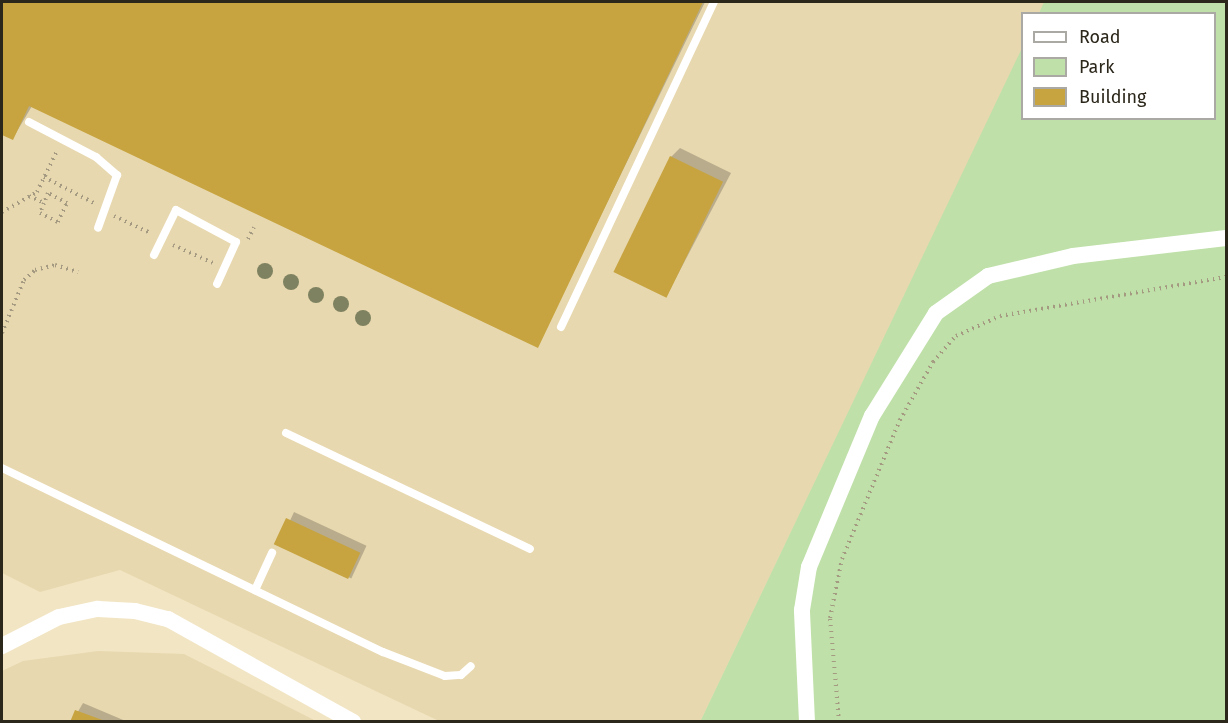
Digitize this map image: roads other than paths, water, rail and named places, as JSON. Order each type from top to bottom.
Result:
[{"type":"street","points":[[807,722],[802,610],[809,567],[872,416],[936,314],[988,276],[1073,256],[1227,238]]},
{"type":"street","points":[[2,646],[59,617],[98,609],[135,610],[168,619],[353,722]]},
{"type":"lane","points":[[561,327],[714,2]]},
{"type":"lane","points":[[29,122],[96,157],[117,175],[98,228]]},
{"type":"lane","points":[[154,255],[176,210],[236,242],[217,284]]},
{"type":"lane","points":[[286,433],[530,549]]},
{"type":"lane","points":[[2,468],[255,590],[446,676],[460,675],[471,666]]},
{"type":"lane","points":[[255,590],[272,553]]}]
